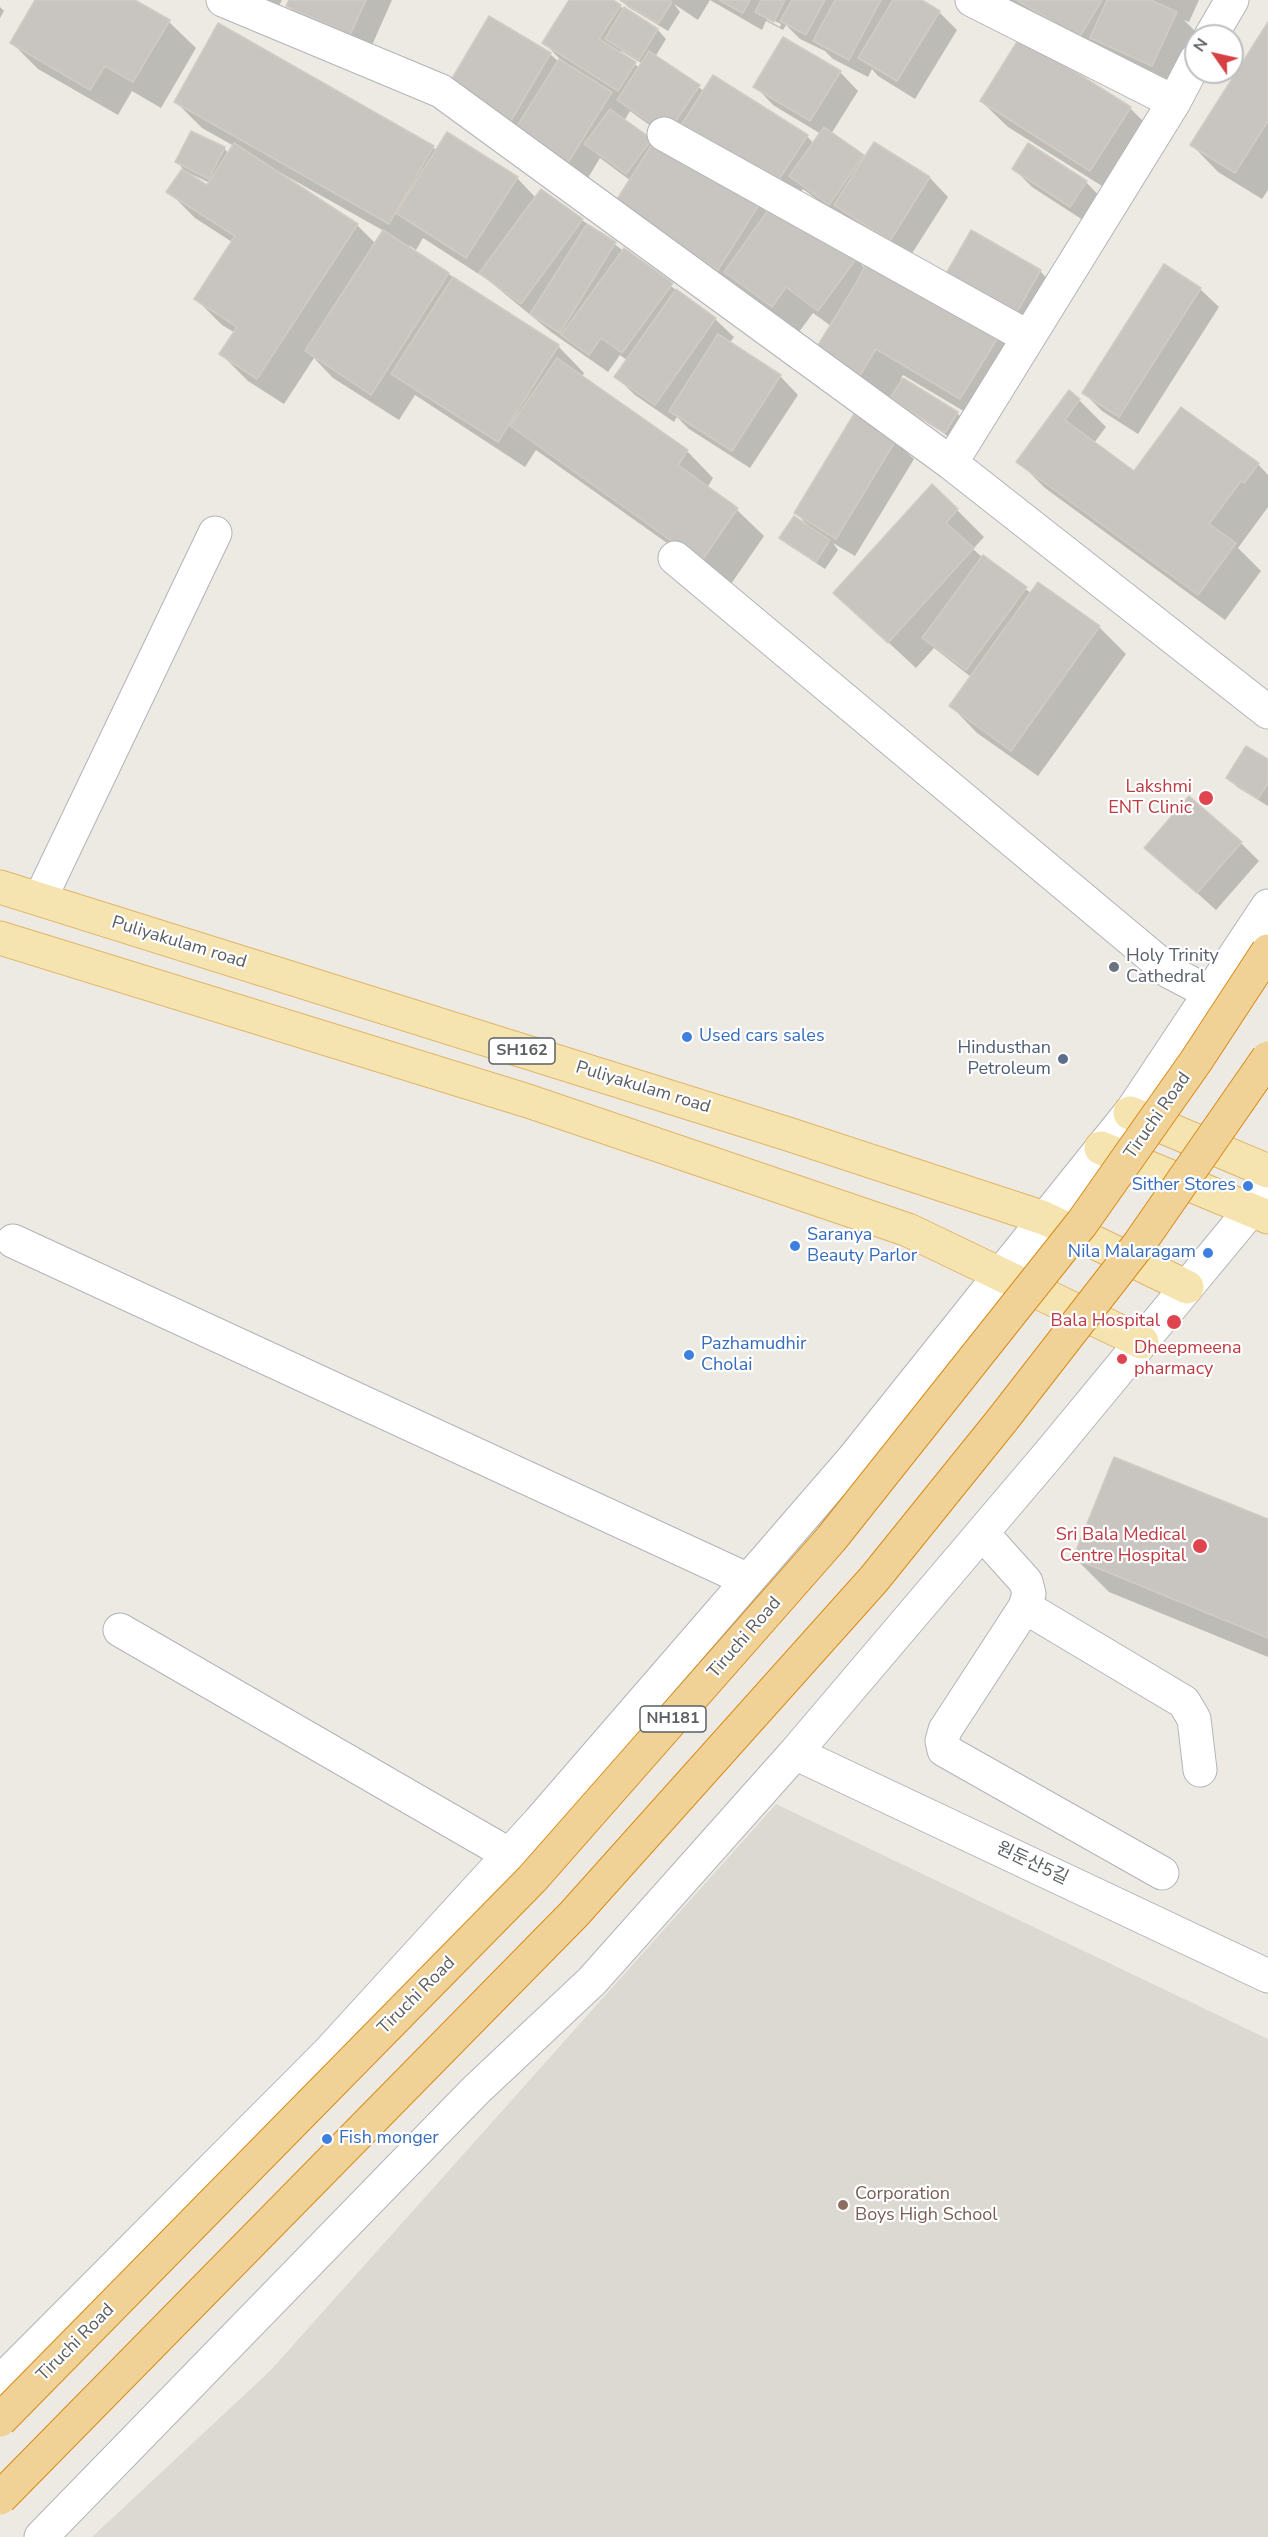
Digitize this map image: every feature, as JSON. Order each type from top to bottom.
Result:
[{"type":"highway","name":"Tiruchi Road","points":[[0,2420],[532,1879],[831,1539],[1082,1223],[1196,1061],[1268,951]]},
{"type":"highway","name":"NH181","points":[[0,2498],[574,1914],[874,1580],[1003,1419],[1138,1244],[1268,1058]]},
{"type":"main road","name":"Puliyakulam road","points":[[0,887],[765,1127],[1044,1218],[1187,1287]]},
{"type":"main road","name":"SH162","points":[[0,938],[550,1109],[908,1230],[998,1275]]},
{"type":"main road","points":[[1130,1113],[1268,1171]]},
{"type":"main road","points":[[1101,1148],[1262,1206]]},
{"type":"main road","points":[[998,1275],[1142,1342]]},
{"type":"street","points":[[223,0],[441,91],[951,463],[1268,712]]},
{"type":"street","points":[[972,0],[1174,102]]},
{"type":"street","points":[[1218,24],[1232,0]]},
{"type":"street","points":[[951,463],[1184,83]]},
{"type":"street","points":[[664,134],[1028,337]]},
{"type":"street","points":[[40,899],[215,532]]},
{"type":"street","points":[[675,558],[1170,972],[1212,994]]},
{"type":"street","points":[[0,2382],[329,2052],[510,1855],[853,1459],[998,1275],[1130,1113],[1212,994],[1268,906]]},
{"type":"street","points":[[41,2537],[475,2091],[592,1981],[795,1753],[1187,1287],[1262,1206]]},
{"type":"street","points":[[13,1241],[748,1580]]},
{"type":"street","points":[[982,1533],[1026,1582],[1029,1594],[1025,1607],[945,1730],[942,1741],[944,1750],[1162,1873]]},
{"type":"street","points":[[1025,1607],[1184,1702],[1194,1719],[1200,1770]]},
{"type":"street","points":[[120,1630],[510,1855]]},
{"type":"street","name":"원둔산5길","points":[[795,1753],[1268,1976]]},
{"type":"shaded area","name":"Corporation Boys High School","points":[[776,1804],[1268,2039],[1268,2537],[92,2537],[270,2371]]},
{"type":"building","points":[[35,0],[135,0],[170,20],[133,82],[105,66],[90,90],[10,43]]},
{"type":"building","points":[[289,0],[366,0],[350,35],[286,6]]},
{"type":"building","points":[[569,0],[613,0],[621,5],[599,39],[636,62],[618,91],[542,43]]},
{"type":"building","points":[[620,0],[669,0],[672,2],[658,24]]},
{"type":"building","points":[[719,0],[750,0],[743,13]]},
{"type":"building","points":[[761,0],[785,0],[774,22],[755,12]]},
{"type":"building","points":[[792,0],[825,0],[806,35],[780,21]]},
{"type":"building","points":[[835,0],[881,0],[849,60],[813,41]]},
{"type":"building","points":[[893,0],[922,0],[940,11],[897,81],[858,58]]},
{"type":"building","points":[[1017,0],[1102,0],[1079,38]]},
{"type":"building","points":[[1107,0],[1151,0],[1177,12],[1152,66],[1090,38]]},
{"type":"building","points":[[624,7],[658,29],[639,60],[605,39]]},
{"type":"building","points":[[489,16],[551,53],[509,124],[447,87]]},
{"type":"building","points":[[1268,22],[1268,121],[1235,173],[1190,145],[1229,84],[1244,84],[1244,60]]},
{"type":"building","points":[[218,23],[434,146],[389,224],[174,102]]},
{"type":"building","points":[[783,37],[841,71],[810,121],[753,87]]},
{"type":"building","points":[[1020,37],[1131,107],[1090,171],[980,101]]},
{"type":"building","points":[[649,51],[700,85],[667,134],[617,100]]},
{"type":"building","points":[[559,59],[612,92],[564,169],[511,136]]},
{"type":"building","points":[[713,75],[808,135],[774,187],[680,127]]},
{"type":"building","points":[[610,109],[652,139],[626,174],[584,144]]},
{"type":"building","points":[[824,127],[864,155],[829,205],[789,176]]},
{"type":"building","points":[[191,131],[225,147],[209,179],[175,162]]},
{"type":"building","points":[[447,132],[518,177],[466,258],[396,213]]},
{"type":"building","points":[[656,138],[760,203],[718,270],[614,204]]},
{"type":"building","points":[[874,142],[930,177],[890,241],[834,205]]},
{"type":"building","points":[[234,143],[358,224],[257,379],[219,354],[237,327],[194,299],[235,236],[166,192],[182,169],[207,185]]},
{"type":"building","points":[[1028,143],[1087,181],[1070,207],[1012,169]]},
{"type":"building","points":[[541,189],[583,219],[521,304],[479,273]]},
{"type":"building","points":[[776,199],[857,258],[818,311],[786,287],[772,307],[724,272]]},
{"type":"building","points":[[587,224],[616,242],[560,333],[530,314]]},
{"type":"building","points":[[383,230],[449,273],[371,395],[305,351]]},
{"type":"building","points":[[971,230],[1041,270],[1013,319],[943,279]]},
{"type":"building","points":[[624,248],[673,283],[622,353],[601,338],[589,355],[561,335]]},
{"type":"building","points":[[868,259],[1002,331],[960,399],[876,349],[859,377],[815,350],[858,280]]},
{"type":"building","points":[[1164,264],[1201,288],[1119,417],[1082,393]]},
{"type":"building","points":[[453,277],[559,345],[498,442],[391,374]]},
{"type":"building","points":[[676,289],[716,318],[655,405],[614,377]]},
{"type":"building","points":[[718,334],[781,375],[732,451],[669,411]]},
{"type":"building","points":[[557,358],[688,450],[678,465],[738,508],[701,562],[510,426]]},
{"type":"building","points":[[903,378],[958,412],[945,433],[890,398]]},
{"type":"building","points":[[1069,390],[1080,399],[1065,420],[1134,471],[1181,407],[1259,463],[1244,483],[1241,481],[1209,524],[1236,543],[1198,595],[1016,462]]},
{"type":"building","points":[[854,414],[896,440],[836,539],[794,513]]},
{"type":"building","points":[[932,484],[958,509],[946,523],[974,548],[888,643],[833,593]]},
{"type":"building","points":[[794,516],[830,540],[816,562],[779,538]]},
{"type":"building","points":[[983,555],[1027,587],[966,670],[922,638]]},
{"type":"building","points":[[1038,582],[1100,626],[1011,751],[949,706]]},
{"type":"building","points":[[1246,746],[1268,759],[1268,783],[1258,799],[1226,778]]},
{"type":"building","points":[[1189,796],[1242,842],[1197,893],[1144,848]]},
{"type":"building","points":[[1114,1457],[1268,1519],[1268,1638],[1073,1558]]},
{"type":"place","name":"Lakshmi ENT Clinic","points":[[1206,798]]},
{"type":"place","name":"Holy Trinity Cathedral","points":[[1114,967]]},
{"type":"place","name":"Used cars sales","points":[[687,1037]]},
{"type":"place","name":"Hindusthan Petroleum","points":[[1063,1059]]},
{"type":"place","name":"Sither Stores","points":[[1248,1186]]},
{"type":"place","name":"Saranya Beauty Parlor","points":[[795,1246]]},
{"type":"place","name":"Nila Malaragam","points":[[1208,1253]]},
{"type":"place","name":"Bala Hospital","points":[[1174,1322]]},
{"type":"place","name":"Pazhamudhir Cholai","points":[[689,1355]]},
{"type":"place","name":"Dheepmeena pharmacy","points":[[1122,1359]]},
{"type":"place","name":"Sri Bala Medical Centre Hospital","points":[[1200,1546]]},
{"type":"place","name":"Fish monger","points":[[327,2139]]},
{"type":"place","name":"Corporation Boys High School","points":[[843,2205]]}]
